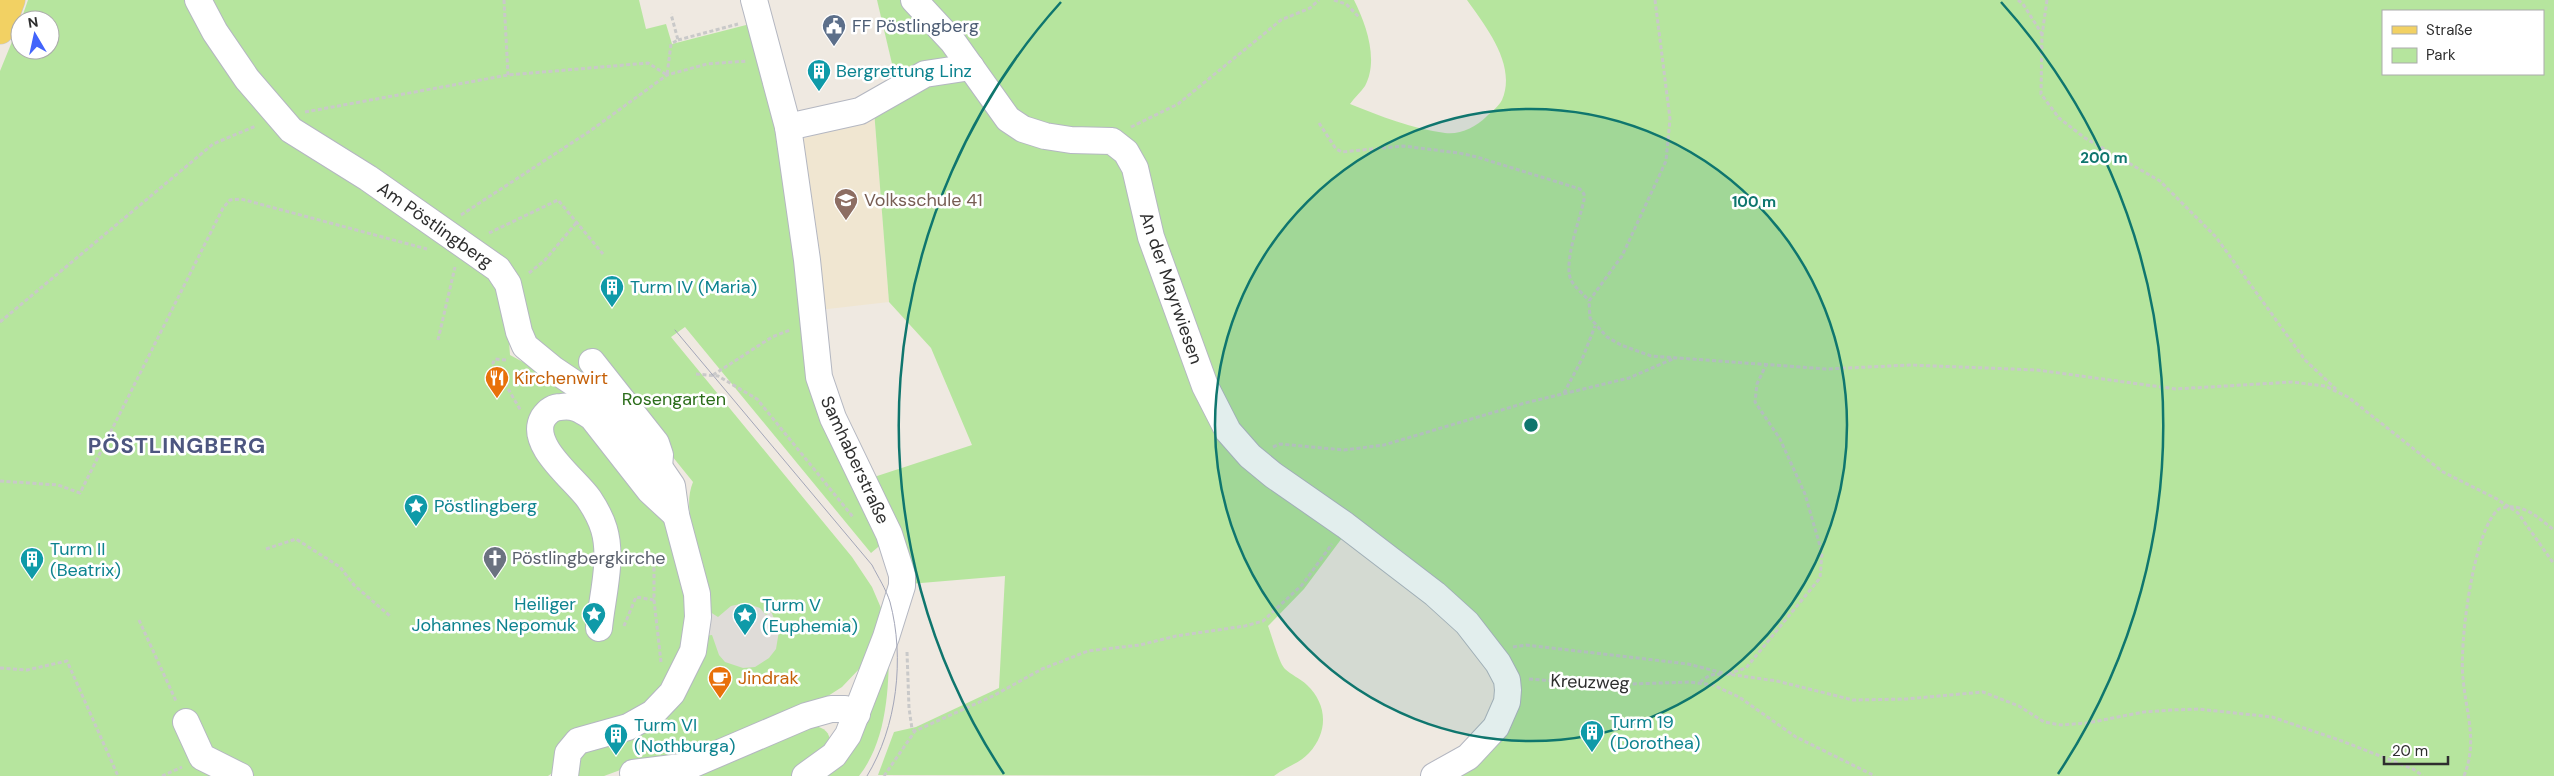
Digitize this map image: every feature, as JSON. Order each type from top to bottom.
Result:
[{"type":"main road","points":[[0,30],[11,0]]},
{"type":"street","name":"Am Pöstlingberg","points":[[198,0],[232,58],[290,130],[313,146],[368,178],[438,240],[464,245],[498,269],[508,284],[519,332],[526,346],[553,369],[599,400],[644,459],[659,466],[672,486],[676,515],[697,594],[697,632],[693,651],[683,675],[672,694],[653,713],[628,727],[578,741],[568,753],[564,776]]},
{"type":"street","points":[[914,0],[953,42],[1002,113],[1023,129],[1058,139],[1112,141]]},
{"type":"street","name":"Samhaberstraße","points":[[757,9],[788,127],[807,260],[818,377],[824,396],[890,534],[902,575],[902,586],[886,637],[857,714],[842,745],[834,755],[805,776]]},
{"type":"street","points":[[788,127],[860,111],[925,74],[971,67]]},
{"type":"street","name":"An der Mayrwiesen","points":[[1112,141],[1126,152],[1135,168],[1151,237],[1210,398],[1220,419],[1237,443],[1258,463],[1345,525]]},
{"type":"street","points":[[592,362],[656,443],[660,455],[659,466]]},
{"type":"street","points":[[610,628],[607,553],[604,529],[588,498],[548,451],[541,438],[539,425],[545,414],[556,407],[570,406],[580,409],[592,417],[650,491],[676,515]]},
{"type":"street","points":[[1345,525],[1447,604],[1467,623],[1494,657],[1507,680],[1507,702],[1493,732],[1468,757],[1434,776]]},
{"type":"street","points":[[633,773],[689,766],[806,716],[831,709],[844,709],[857,714]]},
{"type":"street","points":[[186,722],[202,757],[240,776]]},
{"type":"path","points":[[504,0],[508,75]]},
{"type":"path","points":[[1112,141],[1130,127],[1178,104],[1289,14],[1310,8],[1319,0]]},
{"type":"path","points":[[1334,0],[1346,4],[1360,18]]},
{"type":"path","points":[[1589,301],[1622,256],[1666,162],[1670,119],[1655,0]]},
{"type":"path","points":[[2018,0],[2023,4],[2042,35]]},
{"type":"path","points":[[2047,0],[2042,35],[2041,94],[2059,118],[2085,138],[2160,181],[2216,237],[2305,360],[2338,391],[2443,472],[2509,506],[2528,524],[2554,564]]},
{"type":"path","points":[[667,75],[672,44],[678,40],[692,38],[757,9]]},
{"type":"path","points":[[671,14],[678,40]]},
{"type":"path","points":[[0,481],[58,485],[80,493],[223,208],[230,200],[240,199],[438,240],[667,75],[707,64],[770,60]]},
{"type":"path","points":[[0,322],[213,144],[277,116],[508,75],[648,63],[667,75]]},
{"type":"path","points":[[1319,123],[1336,149],[1342,152],[1403,146],[1464,154],[1580,189],[1584,194],[1584,200],[1570,261],[1570,275],[1573,283],[1589,301],[1590,318],[1595,326],[1614,341],[1651,356],[1827,369],[1910,365],[1992,368],[2062,373],[2176,389],[2292,382],[2315,384],[2338,391]]},
{"type":"path","points":[[464,245],[558,200],[603,254]]},
{"type":"path","points":[[508,284],[525,278],[546,260],[576,222]]},
{"type":"path","points":[[438,340],[453,277]]},
{"type":"path","points":[[1563,394],[1583,357],[1595,326]]},
{"type":"path","points":[[713,375],[778,334],[792,330],[793,338],[814,334]]},
{"type":"path","points":[[1258,463],[1272,447],[1280,444],[1344,450],[1384,445],[1524,403],[1629,378],[1678,357]]},
{"type":"path","points":[[495,359],[492,363],[524,416],[539,425]]},
{"type":"path","points":[[1700,682],[1710,675],[1727,674],[1746,668],[1820,578],[1822,553],[1805,494],[1780,439],[1755,402],[1757,384],[1766,365]]},
{"type":"path","points":[[696,374],[713,375],[731,382],[757,400],[859,525]]},
{"type":"path","points":[[2464,776],[2471,758],[2470,715],[2463,679],[2464,625],[2479,550],[2488,523],[2495,512],[2509,506],[2526,508],[2554,530]]},
{"type":"path","points":[[884,776],[916,731],[993,696],[1042,669],[1088,651],[1140,645],[1176,636],[1245,626],[1263,621],[1282,606],[1312,574],[1345,525]]},
{"type":"path","points":[[266,549],[296,539],[340,567],[354,585],[390,616]]},
{"type":"path","points":[[662,563],[659,559],[654,562],[654,600],[661,662],[669,667]]},
{"type":"path","points":[[610,628],[636,597],[654,600]]},
{"type":"path","points":[[139,620],[186,722]]},
{"type":"path","points":[[1494,657],[1513,647],[1526,645],[1688,664],[1727,674],[1777,681],[1832,695],[1868,701],[1983,692],[2019,706],[2044,722],[2061,725],[2087,723],[2144,712],[2171,710],[2198,709],[2272,717],[2342,741],[2413,769],[2423,776]]},
{"type":"path","points":[[906,647],[909,708],[912,729],[916,731]]},
{"type":"path","points":[[0,668],[28,670],[67,661],[118,776]]},
{"type":"path","name":"Kreuzweg","points":[[1507,680],[1525,679],[1603,685],[1700,682],[1729,691],[1796,737],[1875,776]]},
{"type":"shaded area","name":"Volksschule 41","points":[[874,110],[889,302],[819,310],[799,140],[812,136],[812,130]]},
{"type":"shaded area","name":"Turm V (Euphemia)","points":[[745,603],[760,608],[766,615],[771,611],[779,631],[776,649],[769,658],[755,667],[743,668],[725,662],[719,655],[712,635],[703,636],[707,610],[718,617],[731,606]]},
{"type":"green space","points":[[28,0],[192,0],[238,77],[491,271],[508,328],[510,355],[567,386],[566,399],[539,409],[556,444],[552,421],[573,414],[671,529],[693,625],[656,699],[548,776],[0,776],[0,71],[10,46],[10,60],[60,60],[60,10],[24,10]]},
{"type":"green space","name":"Rosengarten","points":[[204,0],[639,0],[646,29],[666,24],[672,44],[750,24],[770,86],[813,383],[884,542],[871,553],[685,327],[671,337],[852,557],[872,587],[884,615],[861,667],[842,687],[817,703],[703,751],[642,762],[604,776],[578,776],[575,772],[575,751],[684,688],[693,533],[689,501],[693,482],[672,456],[534,347],[518,288],[287,117]]},
{"type":"green space","points":[[877,0],[905,0],[958,55],[897,85]]},
{"type":"green space","points":[[919,0],[1354,0],[1363,20],[1369,42],[1371,65],[1365,86],[1350,104],[1409,125],[1433,131],[1456,133],[1467,130],[1482,121],[1501,102],[1506,87],[1506,73],[1503,60],[1483,22],[1467,0],[2554,0],[2554,776],[1448,776],[1517,674],[1292,480],[1228,422],[1134,152],[1022,121]]},
{"type":"green space","points":[[967,79],[999,120],[1118,155],[1206,404],[1345,534],[1304,589],[1268,626],[1283,666],[1314,692],[1322,709],[1323,718],[1320,736],[1309,753],[1274,776],[878,775],[894,732],[916,727],[999,688],[1005,576],[909,584],[871,478],[972,445],[931,348],[889,302],[874,110],[910,88]]},
{"type":"green space","points":[[889,640],[885,711],[876,745],[869,761],[859,776],[820,776],[854,746],[867,724]]},
{"type":"green space","points":[[815,726],[826,731],[830,743],[819,755],[792,776],[693,776]]},
{"type":"tram line","points":[[675,330],[872,565],[886,592],[895,624],[897,646],[895,692],[885,736],[867,776]]},
{"type":"place","name":"FF Pöstlingberg","points":[[834,47]]},
{"type":"place","name":"Bergrettung Linz","points":[[819,92]]},
{"type":"place","name":"Volksschule 41","points":[[846,221]]},
{"type":"place","name":"Turm IV (Maria)","points":[[612,308]]},
{"type":"place","name":"Kirchenwirt","points":[[497,399]]},
{"type":"place","name":"Pöstlingberg","points":[[416,527]]},
{"type":"place","name":"Pöstlingbergkirche","points":[[495,579]]},
{"type":"place","name":"Turm II (Beatrix)","points":[[32,580]]},
{"type":"place","name":"Heiliger Johannes Nepomuk","points":[[594,635]]},
{"type":"place","name":"Turm V (Euphemia)","points":[[745,636]]},
{"type":"place","name":"Jindrak","points":[[720,699]]},
{"type":"place","name":"Turm 19 (Dorothea)","points":[[1592,753]]},
{"type":"place","name":"Turm VI (Nothburga)","points":[[616,756]]},
{"type":"district","name":"PÖSTLINGBERG","points":[[177,445]]}]
